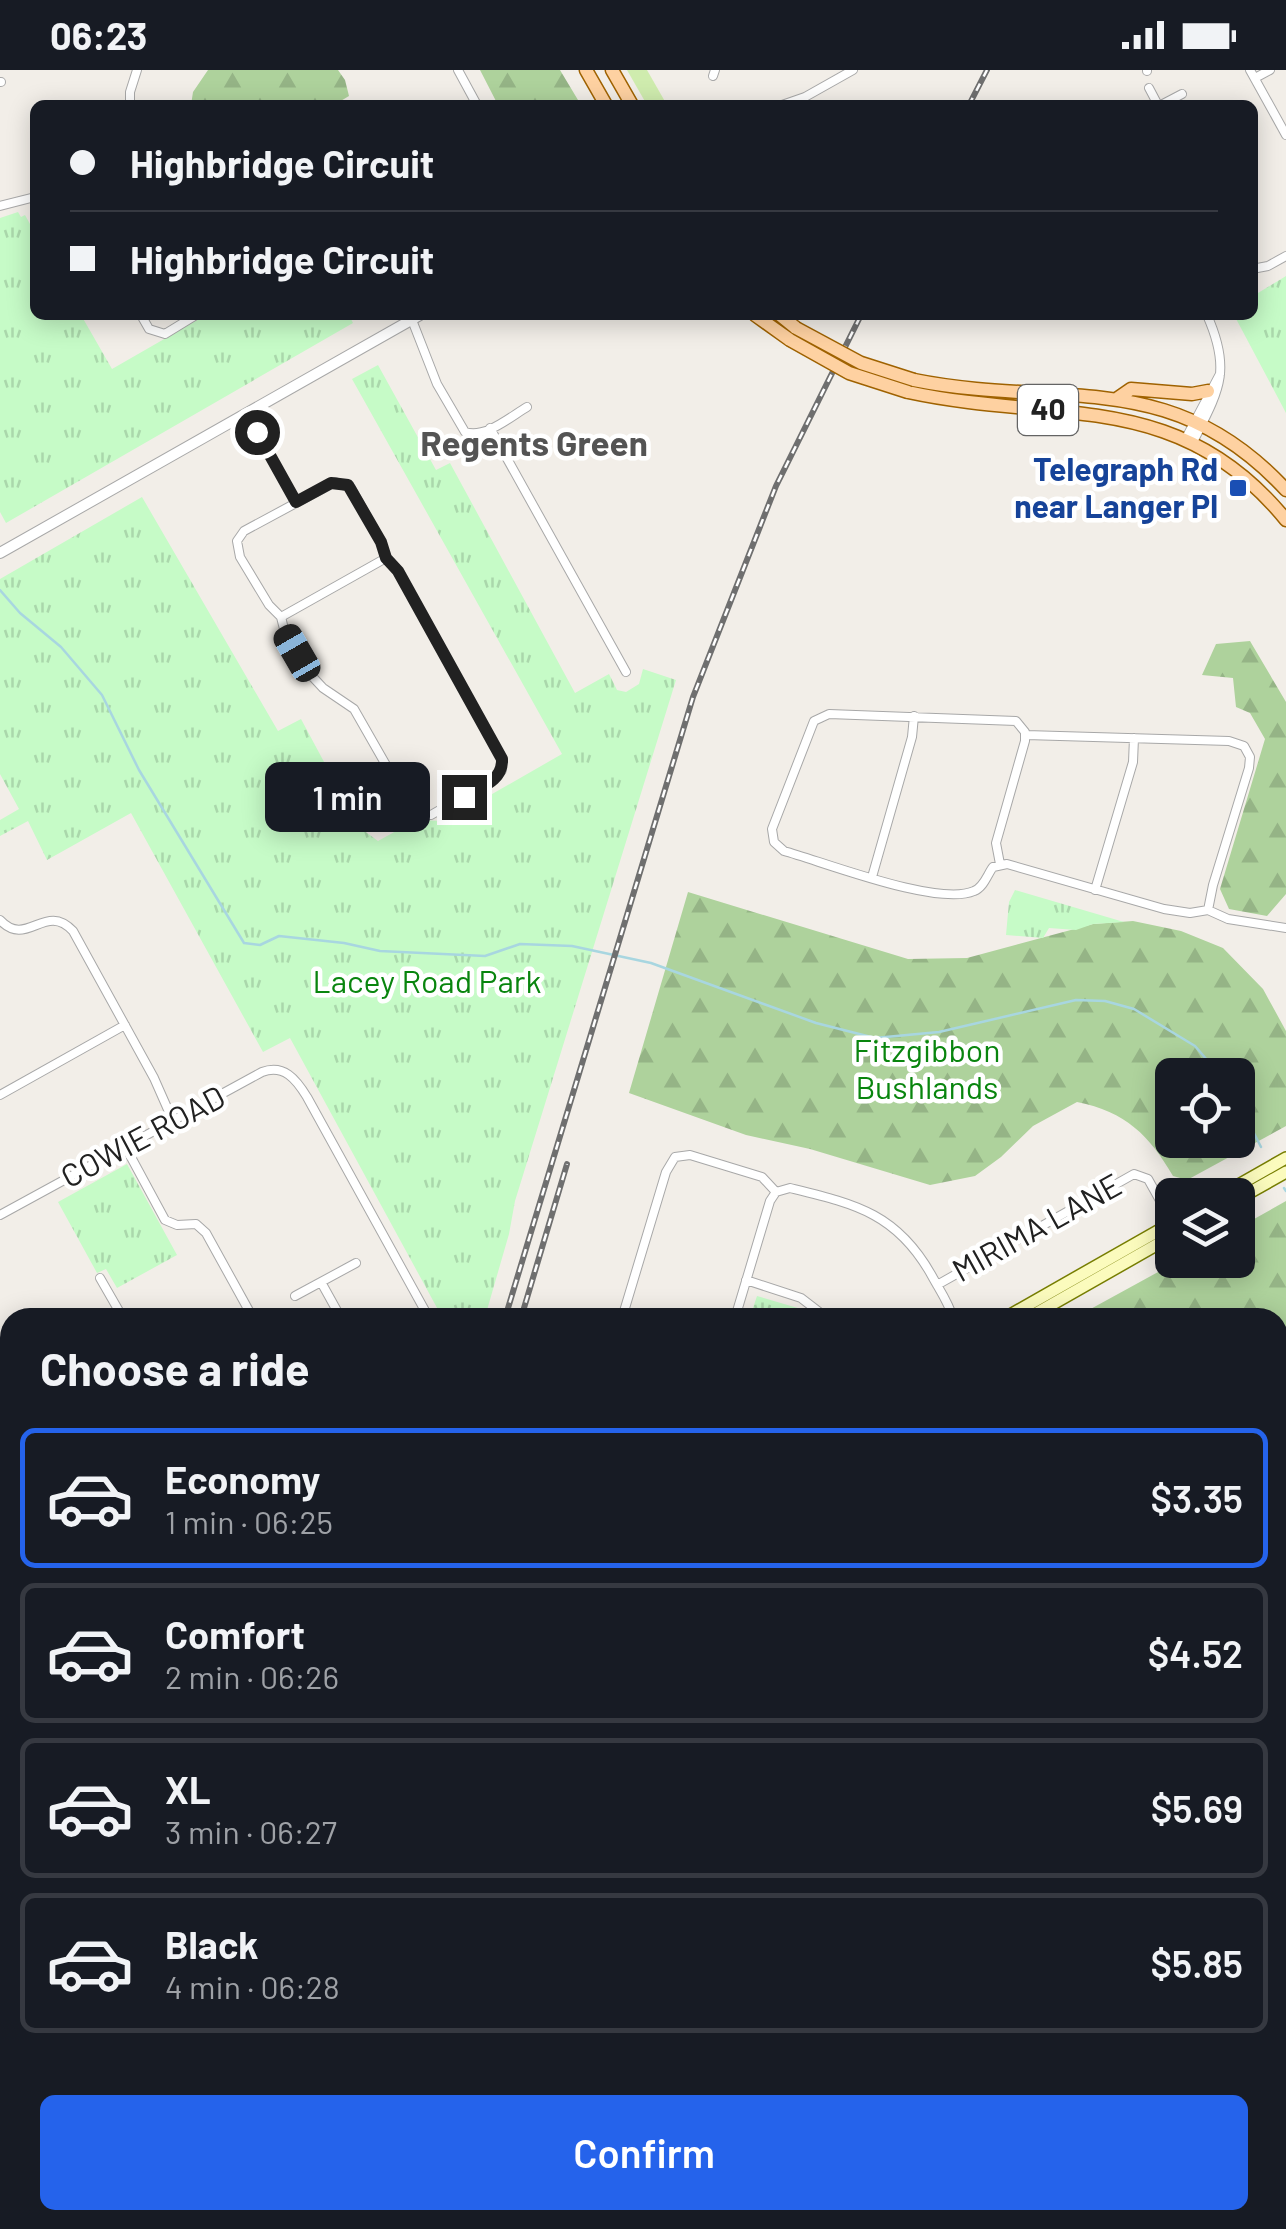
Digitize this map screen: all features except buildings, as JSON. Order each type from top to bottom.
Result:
[{"type":"main road","points":[[586,70],[603,100]]},
{"type":"main road","points":[[612,70],[629,100]]},
{"type":"main road","name":"40","points":[[766,320],[953,401],[1110,416],[1189,440],[1250,481],[1286,520]]},
{"type":"main road","name":"40","points":[[783,320],[793,334]]},
{"type":"main road","name":"40","points":[[911,386],[1118,398],[1155,407],[1198,424],[1252,458],[1286,490]]},
{"type":"main road","points":[[1118,398],[1131,389],[1181,394],[1208,392]]},
{"type":"main road","points":[[1251,1178],[1286,1158]]},
{"type":"main road","points":[[1255,1190],[1286,1172]]},
{"type":"main road","points":[[1022,1308],[1155,1232]]},
{"type":"main road","points":[[1046,1308],[1155,1246]]},
{"type":"street","points":[[130,100],[137,70]]},
{"type":"street","points":[[458,70],[475,100]]},
{"type":"street","points":[[802,100],[853,70]]},
{"type":"street","points":[[1270,70],[1252,74],[1286,134]]},
{"type":"street","points":[[1148,88],[1156,100]]},
{"type":"street","points":[[1170,100],[1182,94]]},
{"type":"street","points":[[0,206],[30,198]]},
{"type":"street","points":[[1258,268],[1286,256]]},
{"type":"street","points":[[144,320],[149,329],[165,334],[188,320]]},
{"type":"street","points":[[2,549],[411,320]]},
{"type":"street","points":[[417,320],[432,374],[459,426],[474,435],[527,407]]},
{"type":"street","points":[[1189,440],[1220,385],[1220,344],[1209,320]]},
{"type":"street","points":[[1198,424],[1208,392],[1220,374]]},
{"type":"street","points":[[247,415],[296,502]]},
{"type":"street","points":[[490,428],[626,672]]},
{"type":"street","points":[[331,483],[348,485],[386,558],[398,571],[502,759],[498,777],[431,815],[413,810],[350,704],[313,679],[285,633],[281,617],[269,605],[240,557],[237,545],[244,531],[331,483]]},
{"type":"street","points":[[281,617],[386,558]]},
{"type":"street","points":[[1000,864],[996,842],[1026,736],[1020,724],[1008,718],[829,714],[816,718],[772,829],[774,842],[784,850],[920,891],[966,893],[978,888],[991,870],[1007,864],[1164,909],[1190,913],[1208,910],[1228,919],[1286,928]]},
{"type":"street","points":[[872,877],[912,737],[914,716]]},
{"type":"street","points":[[1026,736],[1240,744],[1248,753],[1249,768],[1208,910]]},
{"type":"street","points":[[1096,890],[1133,762],[1134,738]]},
{"type":"street","points":[[0,920],[13,930],[24,930],[47,920],[65,922],[73,931],[173,1121]]},
{"type":"street","points":[[1,1092],[125,1025]]},
{"type":"street","name":"COWIE ROAD","points":[[0,1215],[266,1070],[279,1069],[308,1097],[423,1308]]},
{"type":"street","points":[[125,1146],[165,1220],[177,1225],[192,1223],[206,1233],[247,1308]]},
{"type":"street","points":[[628,1308],[666,1172],[676,1158],[690,1155],[762,1177],[776,1192]]},
{"type":"street","name":"MIRIMA LANE","points":[[936,1284],[1134,1174],[1148,1180],[1155,1192]]},
{"type":"street","points":[[776,1192],[795,1190],[884,1220],[911,1243],[950,1308]]},
{"type":"street","points":[[738,1308],[776,1192]]},
{"type":"street","points":[[295,1296],[356,1263]]},
{"type":"street","points":[[100,1278],[116,1308]]},
{"type":"street","points":[[746,1280],[802,1298],[814,1308]]},
{"type":"street","points":[[321,1282],[335,1308]]},
{"type":"green space","points":[[208,70],[338,70],[349,96],[342,100],[192,100]]},
{"type":"green space","points":[[480,70],[560,70],[578,100],[495,100]]},
{"type":"green space","points":[[627,70],[647,70],[664,100],[644,100]]},
{"type":"green space","points":[[18,212],[30,224],[30,320],[84,320],[112,369],[197,320],[353,323],[6,523],[0,512],[0,218]]},
{"type":"green space","points":[[1286,276],[1286,413],[1237,320],[1258,320],[1258,293]]},
{"type":"green space","name":"Lacey Road Park","points":[[378,365],[436,470],[450,463],[575,693],[609,674],[617,690],[626,692],[639,684],[643,669],[676,680],[515,1201],[488,1308],[437,1308],[290,1038],[263,1052],[131,813],[47,860],[28,821],[0,836],[0,820],[19,809],[0,774],[0,579],[142,497],[278,731],[301,719],[359,827],[378,841],[416,820],[445,821],[562,754],[352,379]]},
{"type":"green space","points":[[1250,641],[1286,702],[1286,894],[1267,916],[1229,909],[1220,889],[1265,739],[1250,713],[1236,707],[1233,678],[1202,675],[1216,644]]},
{"type":"green space","points":[[1015,890],[1124,922],[1093,924],[1076,930],[1049,928],[1043,938],[1006,935],[1009,902]]},
{"type":"green space","name":"Fitzgibbon Bushlands","points":[[688,892],[908,959],[967,958],[1093,924],[1133,921],[1181,931],[1223,948],[1263,989],[1286,1031],[1286,1126],[1255,1143],[1255,1058],[1155,1058],[1155,1149],[1123,1119],[1077,1102],[1033,1126],[975,1176],[930,1185],[810,1149],[746,1135],[629,1093]]},
{"type":"green space","name":"Fitzgibbon Bushlands","points":[[1161,1158],[1227,1158],[1191,1178],[1173,1176]]},
{"type":"green space","points":[[127,1164],[177,1255],[117,1288],[106,1269],[97,1273],[58,1202]]},
{"type":"green space","points":[[1286,1201],[1286,1308],[1092,1308],[1155,1274],[1155,1278],[1255,1278],[1255,1218]]},
{"type":"green space","points":[[757,1296],[798,1308],[753,1308]]},
{"type":"waterway","points":[[0,590],[20,613],[61,647],[102,695],[139,770],[244,943],[260,945],[279,936],[380,951],[485,956],[520,944],[572,946],[651,963],[816,1023],[875,1038],[939,1032],[1076,1000],[1105,1001],[1134,1009],[1195,1046],[1205,1058]]},
{"type":"waterway","points":[[1255,1135],[1261,1147]]},
{"type":"railway","points":[[972,100],[987,70]]},
{"type":"railway","points":[[508,1308],[693,697],[776,486],[859,320]]},
{"type":"railway","points":[[524,1308],[567,1164]]},
{"type":"place","name":"Telegraph Rd near Langer Pl","points":[[1238,488]]},
{"type":"district","name":"Regents Green","points":[[534,444]]},
{"type":"route","points":[[257,432],[296,502],[335,482],[344,483],[354,492],[386,558],[398,571],[502,759],[498,777],[464,797]]}]
